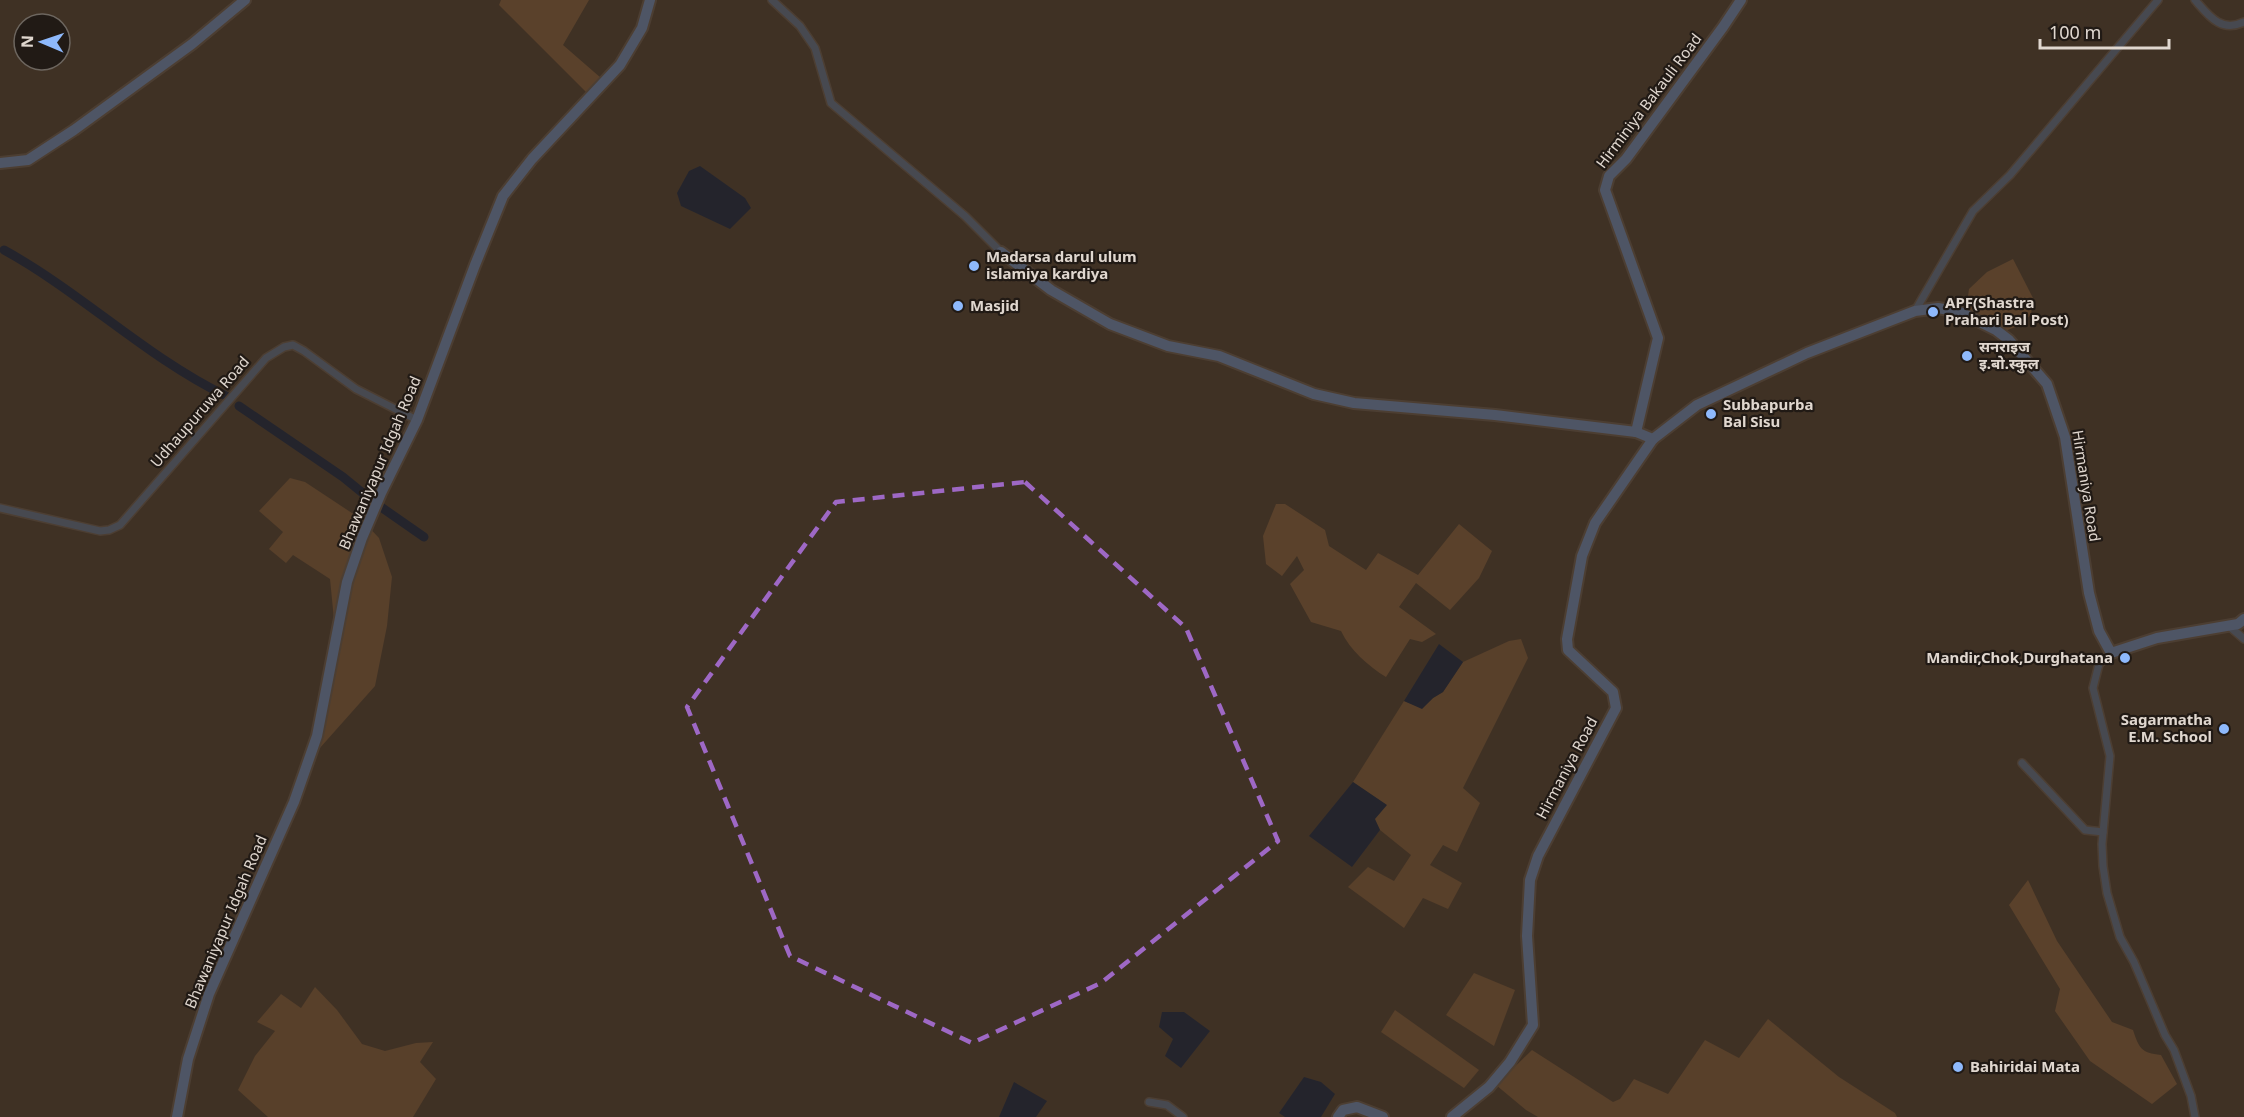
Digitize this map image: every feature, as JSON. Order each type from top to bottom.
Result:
[{"type":"street","points":[[0,163],[28,160],[74,130],[192,45],[245,0]]},
{"type":"street","name":"Bhawaniyapur Idgah Road","points":[[177,1117],[188,1059],[209,994],[294,802],[317,736],[347,582],[362,538],[417,420],[474,265],[503,196],[532,159],[620,65],[642,28],[650,0]]},
{"type":"street","points":[[772,0],[800,26],[815,48],[831,103],[965,216],[1001,252],[1051,290],[1110,324],[1168,346],[1219,356],[1314,394],[1354,403],[1496,415],[1636,432],[1653,439]]},
{"type":"street","name":"Hirminiya Bakauli Road","points":[[1636,432],[1658,338],[1605,190],[1609,176],[1626,159],[1741,0]]},
{"type":"street","points":[[1915,311],[1973,211],[2010,175],[2158,0]]},
{"type":"street","points":[[2194,0],[2223,26],[2234,27],[2244,22]]},
{"type":"street","name":"Hirmaniya Road","points":[[1452,1117],[1489,1087],[1510,1062],[1533,1025],[1527,936],[1530,880],[1538,856],[1616,708],[1613,692],[1568,650],[1567,639],[1582,556],[1595,523],[1653,439],[1697,405],[1807,353],[1915,311],[1938,308],[1960,312],[1996,330],[2025,357],[2047,384],[2065,436],[2089,593],[2099,631],[2111,653]]},
{"type":"street","name":"Udhaupuruwa Road","points":[[0,508],[100,531],[109,531],[120,525],[266,358],[284,347],[293,345],[356,389],[417,420]]},
{"type":"street","points":[[2195,1117],[2191,1096],[2174,1050],[2120,937],[2116,917],[2107,893],[2103,866],[2103,832],[2110,756],[2093,688],[2099,664],[2111,653],[2157,638],[2238,624],[2244,619]]},
{"type":"street","points":[[2229,626],[2244,639]]},
{"type":"street","points":[[2022,763],[2085,830],[2103,832]]},
{"type":"street","points":[[1149,1102],[1167,1105],[1183,1117]]},
{"type":"street","points":[[1338,1117],[1343,1110],[1357,1107],[1383,1117]]},
{"type":"highlighted area","points":[[1025,482],[1186,628],[1278,841],[1101,983],[972,1043],[790,956],[687,707],[836,502]]},
{"type":"shaded area","points":[[501,0],[589,0],[563,45],[601,78],[588,94],[499,5]]},
{"type":"shaded area","points":[[2013,259],[2033,298],[2031,315],[2018,326],[2005,331],[1966,310],[1969,289],[1987,272]]},
{"type":"shaded area","points":[[290,478],[305,482],[361,519],[379,538],[392,577],[387,626],[375,686],[319,749],[342,641],[335,630],[330,579],[293,555],[286,563],[269,549],[283,532],[259,511]]},
{"type":"shaded area","points":[[1276,504],[1285,504],[1325,530],[1329,546],[1366,570],[1378,553],[1418,575],[1459,524],[1492,551],[1479,578],[1450,610],[1416,583],[1399,607],[1436,634],[1422,642],[1410,639],[1386,677],[1360,657],[1349,645],[1341,631],[1311,622],[1290,584],[1304,570],[1297,556],[1282,576],[1266,564],[1263,536]]},
{"type":"shaded area","points":[[1521,639],[1528,658],[1463,788],[1480,803],[1457,852],[1443,845],[1430,865],[1462,883],[1448,909],[1423,898],[1404,928],[1348,887],[1368,867],[1394,881],[1411,855],[1380,830],[1374,819],[1386,805],[1353,782],[1404,701],[1422,708],[1443,692],[1463,662],[1509,641]]},
{"type":"shaded area","points":[[2028,880],[2057,941],[2112,1022],[2133,1030],[2139,1045],[2145,1051],[2161,1055],[2177,1084],[2152,1104],[2090,1061],[2055,1011],[2060,989],[2009,905]]},
{"type":"shaded area","points":[[1474,973],[1515,990],[1494,1046],[1446,1015]]},
{"type":"shaded area","points":[[315,987],[337,1010],[362,1044],[385,1051],[416,1043],[433,1042],[420,1062],[436,1079],[413,1117],[268,1117],[238,1090],[255,1056],[275,1031],[257,1022],[281,994],[301,1008]]},
{"type":"shaded area","points":[[1395,1010],[1479,1070],[1464,1088],[1381,1032]]},
{"type":"shaded area","points":[[1768,1019],[1839,1077],[1895,1113],[1897,1117],[1538,1117],[1496,1085],[1532,1050],[1613,1102],[1620,1099],[1634,1079],[1668,1094],[1705,1040],[1739,1058]]},
{"type":"water","points":[[700,166],[745,198],[751,208],[730,229],[681,206],[677,193],[689,171]]},
{"type":"water","points":[[1439,644],[1463,662],[1443,692],[1422,709],[1404,701]]},
{"type":"water","points":[[1353,782],[1387,805],[1375,819],[1380,830],[1352,867],[1309,836]]},
{"type":"water","points":[[1162,1012],[1184,1012],[1210,1031],[1181,1068],[1165,1056],[1173,1039],[1159,1027]]},
{"type":"water","points":[[1304,1077],[1321,1082],[1335,1094],[1321,1117],[1285,1117],[1279,1113]]},
{"type":"water","points":[[1014,1082],[1047,1101],[1036,1117],[999,1117]]},
{"type":"waterway","points":[[4,250],[60,285],[169,363],[226,396]]},
{"type":"waterway","points":[[239,406],[343,477],[370,499]]},
{"type":"waterway","points":[[381,507],[424,537]]},
{"type":"place","name":"Madarsa darul ulum islamiya kardiya","points":[[974,266]]},
{"type":"place","name":"Masjid","points":[[958,306]]},
{"type":"place","name":"APF(Shastra Prahari Bal Post)","points":[[1933,312]]},
{"type":"place","name":"सनराइज इ.बाे.स्कुल","points":[[1967,356]]},
{"type":"place","name":"Subbapurba Bal Sisu","points":[[1711,414]]},
{"type":"place","name":"Mandir,Chok,Durghatana","points":[[2125,658]]},
{"type":"place","name":"Sagarmatha E.M. School","points":[[2224,729]]},
{"type":"place","name":"Bahiridai Mata","points":[[1958,1067]]}]
